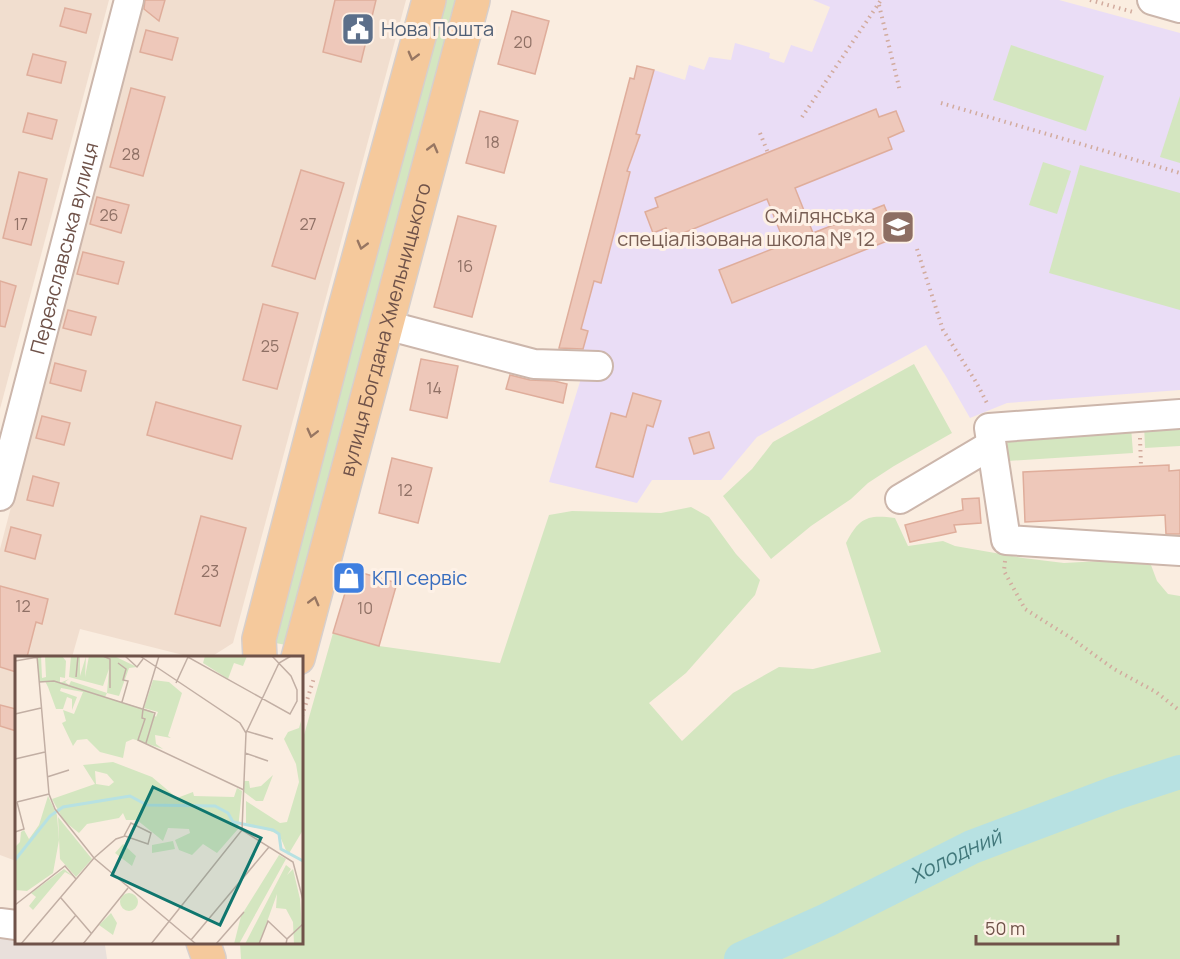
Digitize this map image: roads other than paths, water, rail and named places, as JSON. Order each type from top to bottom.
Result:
[{"type":"main road","points":[[260,656],[260,639],[268,605],[342,319],[429,0]]},
{"type":"main road","name":"вулиця Богдана Хмельницького","points":[[298,656],[473,0]]},
{"type":"street","name":"Переяславська вулиця","points":[[0,496],[129,0]]},
{"type":"street","points":[[1152,0],[1180,8]]},
{"type":"street","points":[[386,325],[534,364],[598,366]]},
{"type":"street","points":[[900,499],[995,436],[1180,414]]},
{"type":"street","points":[[995,436],[1006,540],[1180,551]]},
{"type":"street","points":[[0,923],[15,925]]},
{"type":"waterway","name":"Холодний","points":[[741,959],[827,920],[972,847],[1115,793],[1180,772]]},
{"type":"place","name":"Нова Пошта","points":[[358,29]]},
{"type":"place","name":"Смілянська спеціалізована школа № 12","points":[[898,227]]},
{"type":"place","name":"КПІ сервіс","points":[[349,578]]}]
